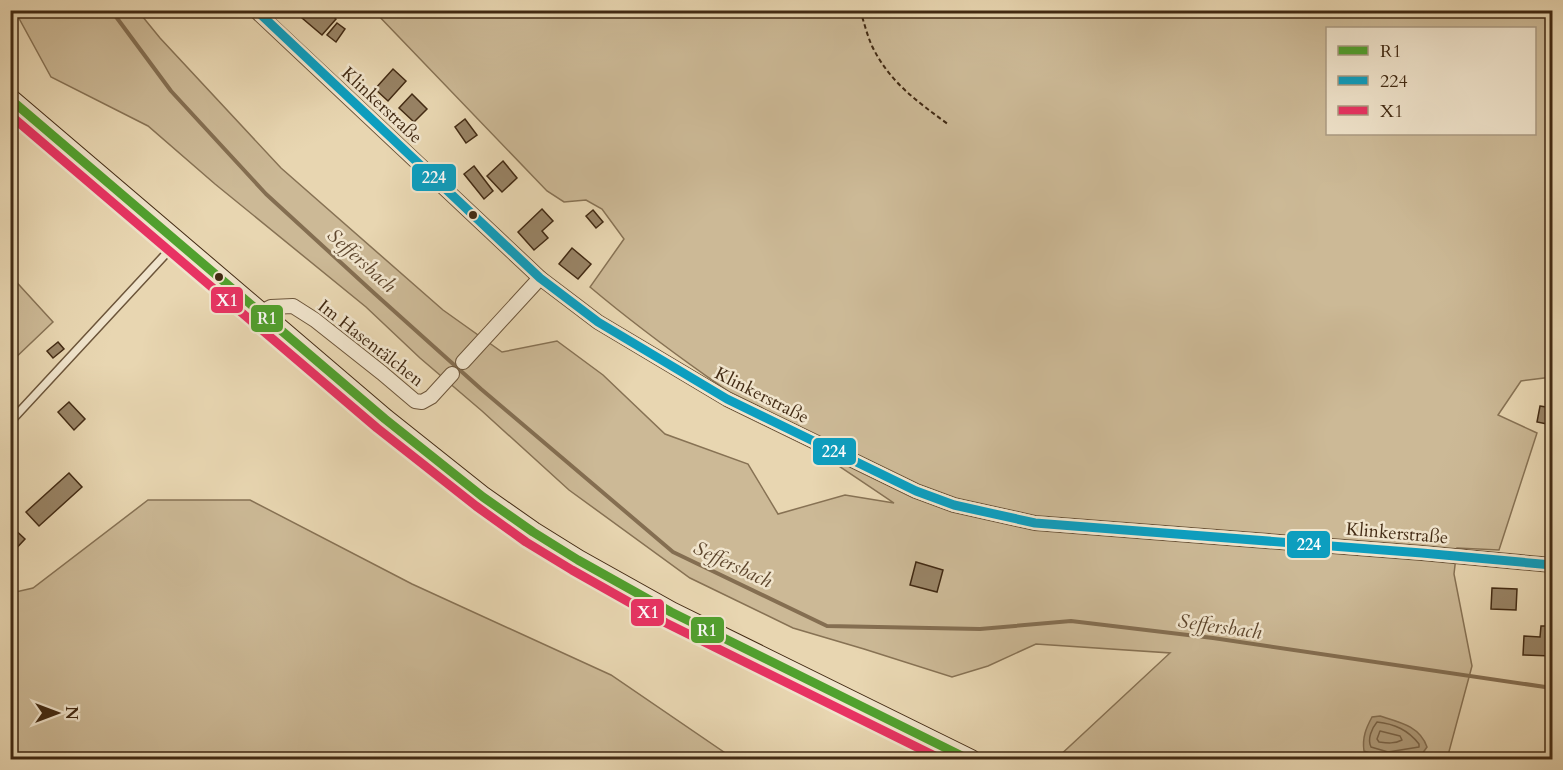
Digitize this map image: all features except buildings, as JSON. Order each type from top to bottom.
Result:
[{"type":"main road","points":[[10,99],[337,379],[440,464],[525,526],[578,560],[671,612],[970,759]]},
{"type":"street","name":"Klinkerstraße","points":[[255,10],[540,278],[598,322],[727,399],[916,491],[954,505],[1035,523],[1552,565]]},
{"type":"street","points":[[463,362],[540,278]]},
{"type":"street","name":"Im Hasentälchen","points":[[261,312],[271,308],[293,306],[315,320],[415,401],[422,402],[431,397],[452,374]]},
{"type":"lane","points":[[10,422],[177,242]]},
{"type":"path","points":[[860,10],[872,46],[894,81],[918,102],[950,124]]},
{"type":"shaded area","points":[[15,11],[138,11],[160,38],[281,168],[443,310],[502,352],[557,341],[603,375],[665,434],[748,464],[778,514],[845,495],[894,503],[663,345],[590,287],[624,239],[602,209],[586,200],[564,202],[547,191],[374,11],[1552,11],[1552,377],[1521,381],[1498,415],[1537,433],[1499,550],[1457,548],[1454,574],[1472,666],[1447,759],[1056,759],[1170,653],[1036,644],[988,666],[952,677],[793,628],[690,578],[569,490],[366,307],[215,184],[148,126],[51,77]]},
{"type":"shaded area","points":[[10,275],[53,322],[11,362],[10,362]]},
{"type":"shaded area","points":[[148,500],[250,500],[412,584],[611,675],[734,759],[11,759],[11,593],[33,588]]},
{"type":"water","points":[[1380,716],[1408,726],[1419,734],[1427,747],[1422,754],[1385,756],[1364,751],[1364,737],[1368,725],[1372,717]]},
{"type":"waterway","name":"Seffersbach","points":[[111,10],[171,91],[266,194],[481,389],[673,552],[827,626],[980,629],[1071,621],[1213,638],[1552,688]]},
{"type":"transit line","name":"224","points":[[256,10],[540,278],[598,322],[727,399],[916,491],[954,505],[1035,523],[1552,565]]},
{"type":"transit line","name":"R1","points":[[10,99],[385,419],[483,497],[533,532],[671,612],[970,760]]},
{"type":"transit line","name":"X1","points":[[10,115],[377,428],[526,542],[666,623],[943,760]]}]
